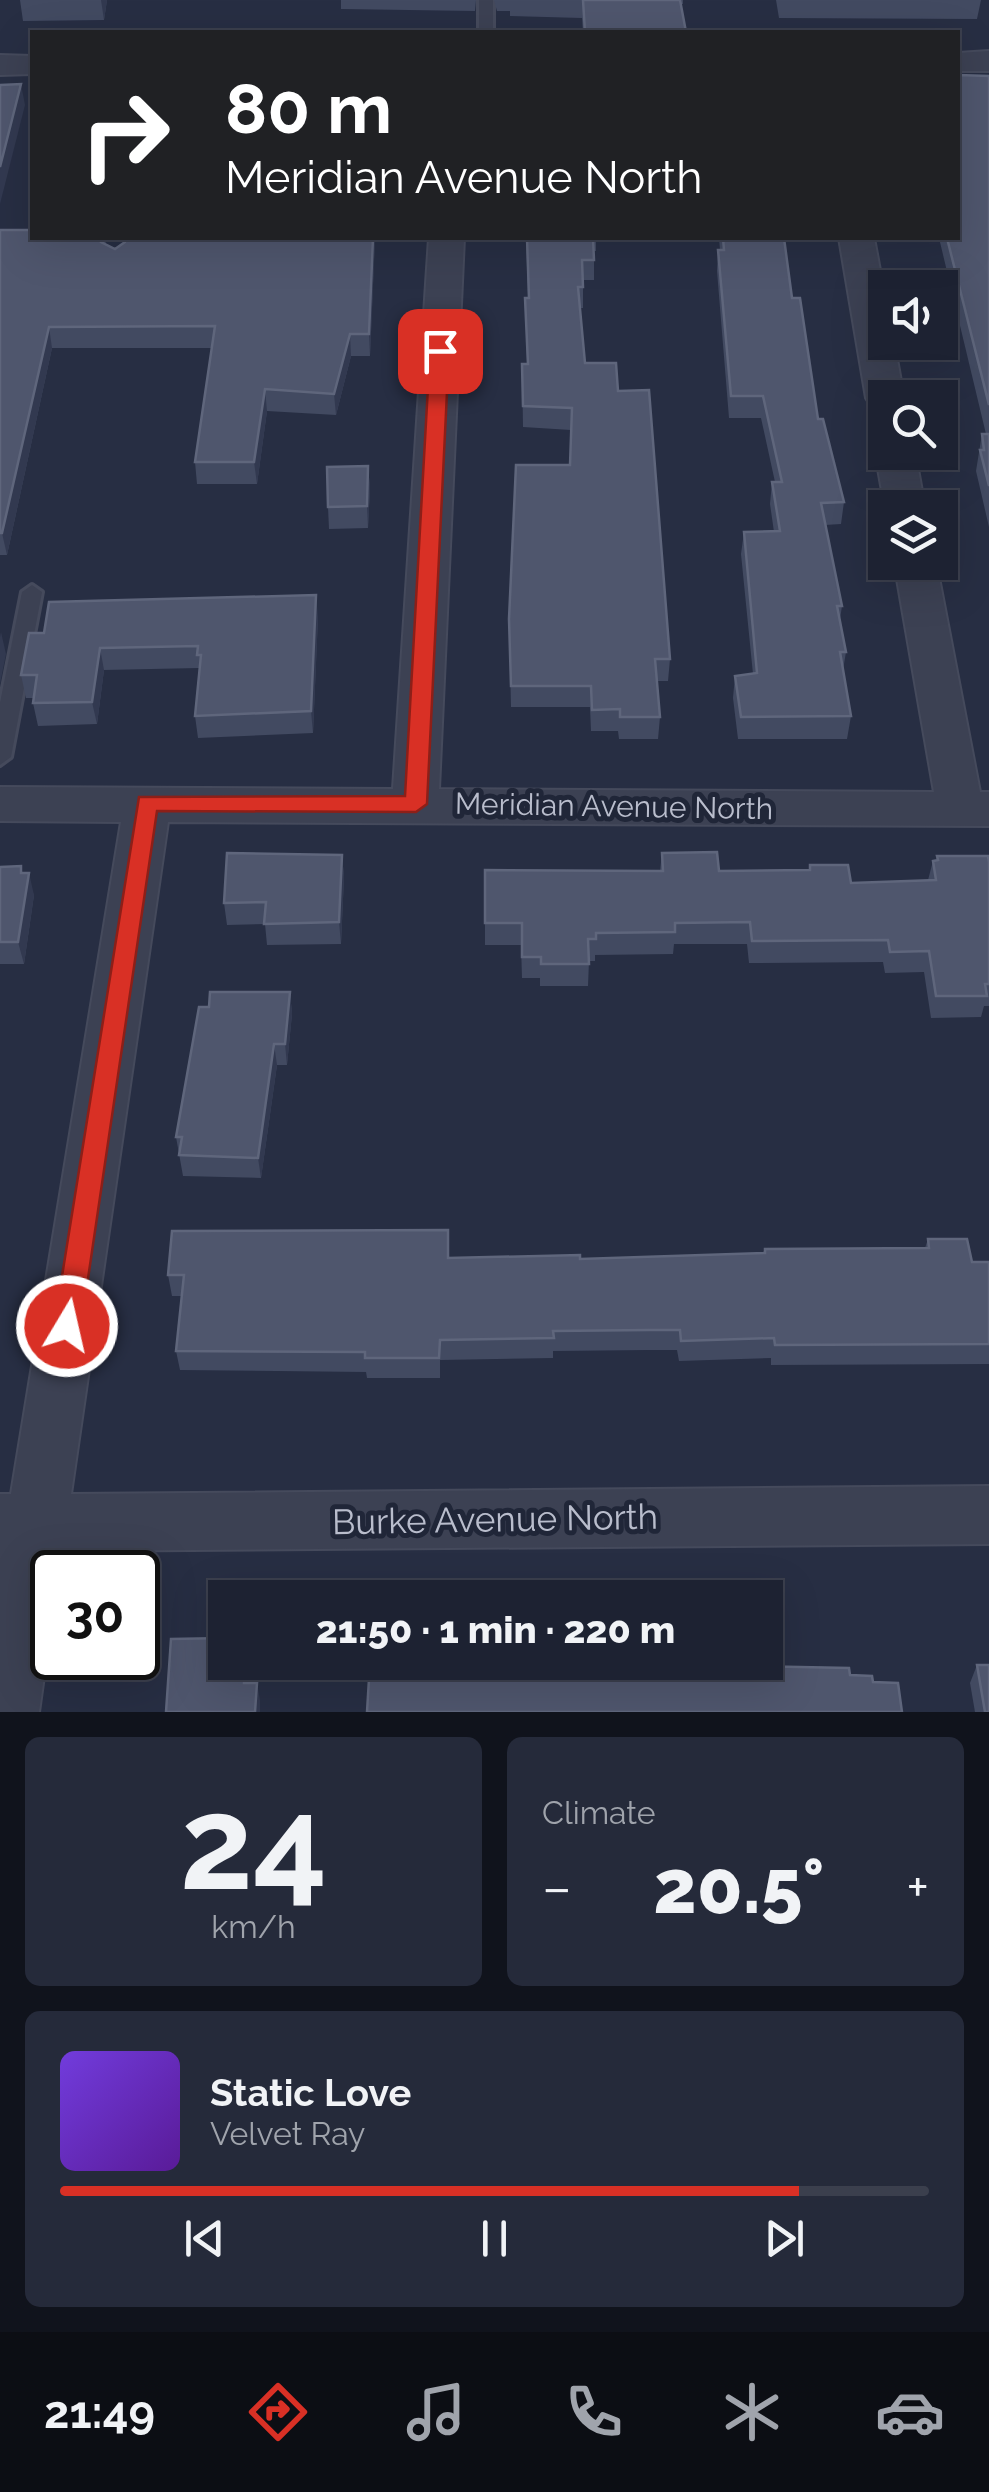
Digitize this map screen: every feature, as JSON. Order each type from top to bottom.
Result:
[{"type":"street","points":[[960,62],[989,62]]},
{"type":"street","points":[[0,65],[30,65]]},
{"type":"street","points":[[416,804],[446,240]]},
{"type":"street","points":[[856,240],[882,380]]},
{"type":"street","points":[[919,580],[974,809]]},
{"type":"street","points":[[7,1712],[19,1524],[147,803]]},
{"type":"street","name":"Meridian Avenue North","points":[[0,804],[974,809]]},
{"type":"street","name":"Burke Avenue North","points":[[19,1524],[989,1514]]},
{"type":"lane","points":[[486,0],[486,30]]},
{"type":"lane","points":[[0,757],[32,592]]},
{"type":"building","points":[[583,0],[680,0],[686,30],[585,30]]},
{"type":"building","points":[[960,75],[989,76],[989,405],[948,240],[960,240]]},
{"type":"building","points":[[21,84],[0,167],[0,85]]},
{"type":"building","points":[[0,230],[30,230],[30,240],[102,240],[115,249],[126,240],[373,240],[369,334],[350,334],[334,394],[265,389],[254,462],[195,462],[215,326],[49,327],[0,533]]},
{"type":"building","points":[[527,240],[593,240],[594,260],[582,260],[583,287],[578,287],[585,363],[616,363],[618,391],[649,390],[670,659],[655,659],[660,717],[620,717],[620,709],[592,710],[591,686],[511,686],[509,619],[516,465],[570,465],[572,408],[523,406],[522,364],[528,364],[525,298],[529,298]]},
{"type":"building","points":[[723,240],[784,240],[792,298],[800,298],[818,419],[823,419],[844,502],[821,503],[842,606],[837,606],[846,652],[840,652],[851,716],[741,717],[735,676],[757,673],[744,532],[780,531],[772,482],[782,482],[763,396],[731,396],[718,250],[724,250]]},
{"type":"building","points":[[982,434],[989,434],[989,486],[980,450],[984,450]]},
{"type":"building","points":[[368,466],[367,506],[328,507],[327,467]]},
{"type":"building","points":[[316,595],[311,711],[195,716],[201,655],[197,655],[198,646],[100,648],[92,702],[33,703],[37,675],[21,675],[29,633],[44,633],[49,602]]},
{"type":"building","points":[[717,852],[719,871],[810,870],[810,865],[848,865],[851,883],[936,880],[933,861],[938,860],[937,856],[988,856],[987,996],[936,996],[929,951],[890,952],[888,940],[752,941],[750,922],[675,923],[675,932],[596,933],[596,939],[588,939],[589,964],[541,964],[541,957],[522,957],[522,923],[485,923],[485,870],[663,871],[662,853]]},
{"type":"building","points":[[227,853],[342,855],[339,922],[264,924],[266,902],[224,903]]},
{"type":"building","points":[[21,866],[21,873],[29,873],[18,942],[0,942],[0,867]]},
{"type":"building","points":[[210,992],[290,992],[285,1044],[274,1044],[258,1158],[179,1155],[182,1137],[176,1137],[199,1007],[209,1007]]},
{"type":"building","points":[[448,1230],[448,1258],[580,1255],[580,1259],[765,1253],[765,1249],[929,1248],[928,1239],[967,1239],[972,1262],[989,1262],[989,1344],[775,1345],[774,1338],[681,1341],[680,1330],[650,1330],[553,1331],[554,1338],[440,1340],[439,1358],[365,1358],[365,1352],[176,1351],[184,1275],[168,1275],[172,1231]]},
{"type":"building","points":[[208,1638],[208,1680],[257,1683],[255,1712],[166,1712],[171,1639]]},
{"type":"building","points":[[977,1665],[989,1665],[989,1712],[985,1712]]},
{"type":"building","points":[[783,1667],[849,1668],[850,1675],[872,1676],[873,1682],[898,1683],[902,1712],[367,1712],[369,1680],[783,1680]]},
{"type":"route","points":[[67,1326],[147,803],[416,804],[440,351]]}]
